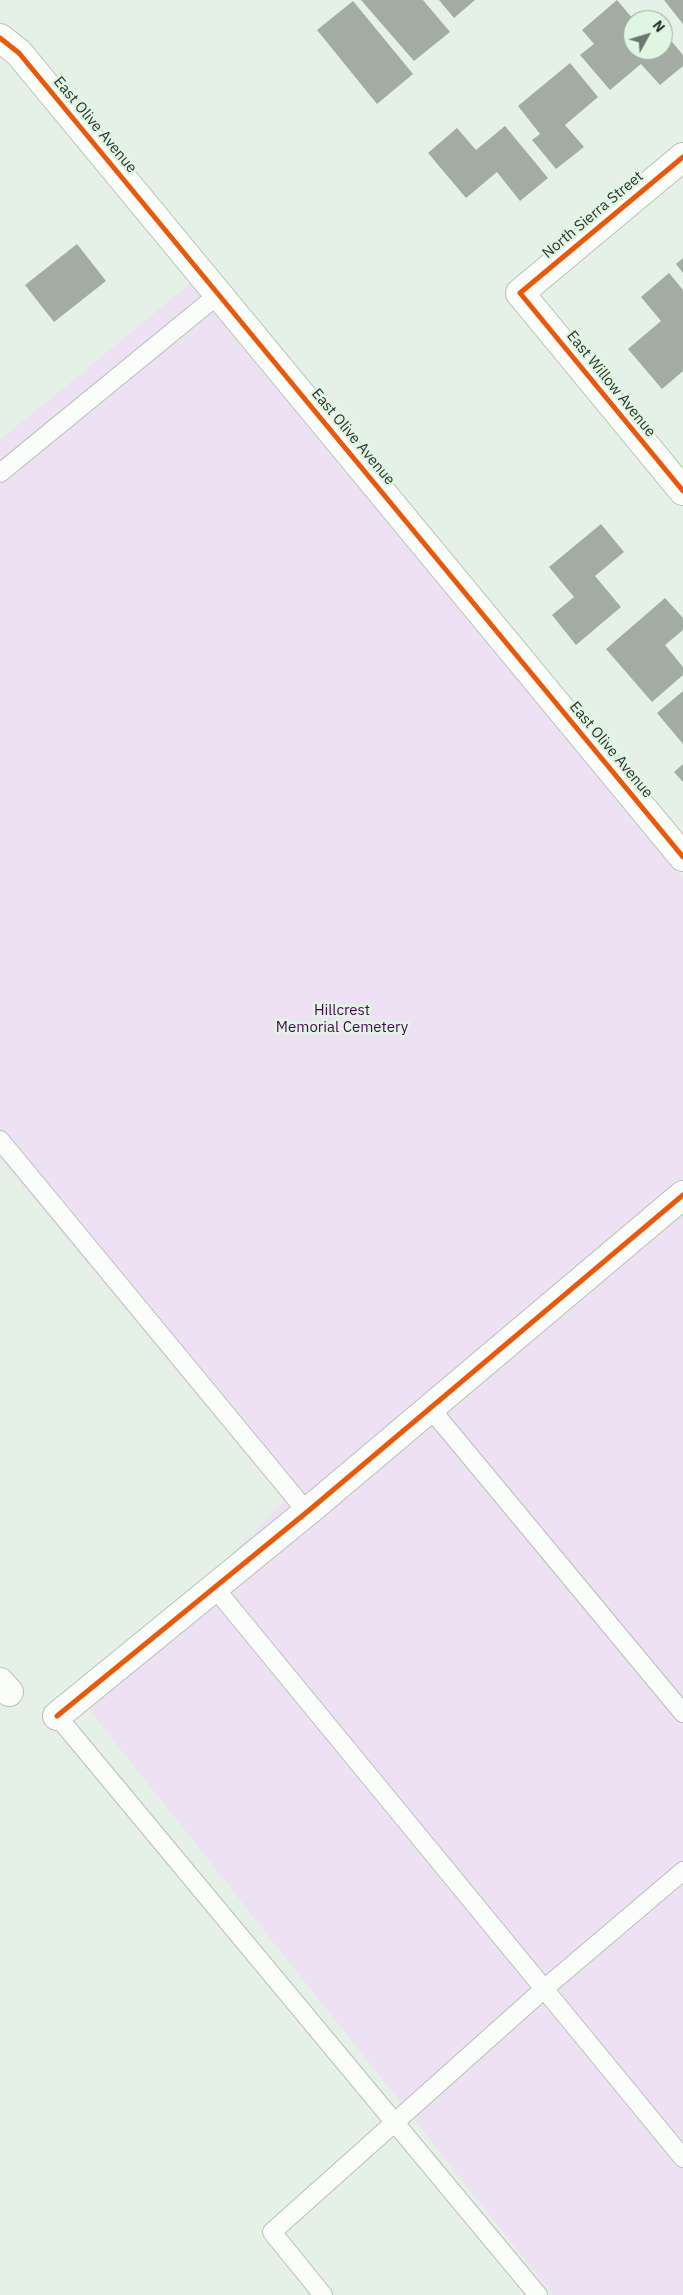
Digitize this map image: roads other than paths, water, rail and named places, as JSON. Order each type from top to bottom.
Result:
[{"type":"street","name":"East Olive Avenue","points":[[0,38],[19,53],[683,857]]},
{"type":"street","name":"North Sierra Street","points":[[520,292],[683,157]]},
{"type":"street","name":"East Willow Avenue","points":[[520,292],[683,491]]},
{"type":"street","points":[[57,1716],[307,1512],[683,1195]]},
{"type":"lane","points":[[0,473],[219,294]]},
{"type":"lane","points":[[0,1140],[307,1512]]},
{"type":"lane","points":[[430,1408],[683,1713]]},
{"type":"lane","points":[[214,1588],[683,2158]]},
{"type":"lane","points":[[57,1716],[538,2295]]},
{"type":"lane","points":[[323,2295],[272,2232],[544,1989],[683,1870]]},
{"type":"park label","name":"Hillcrest Memorial Cemetery","points":[[342,1020]]}]
